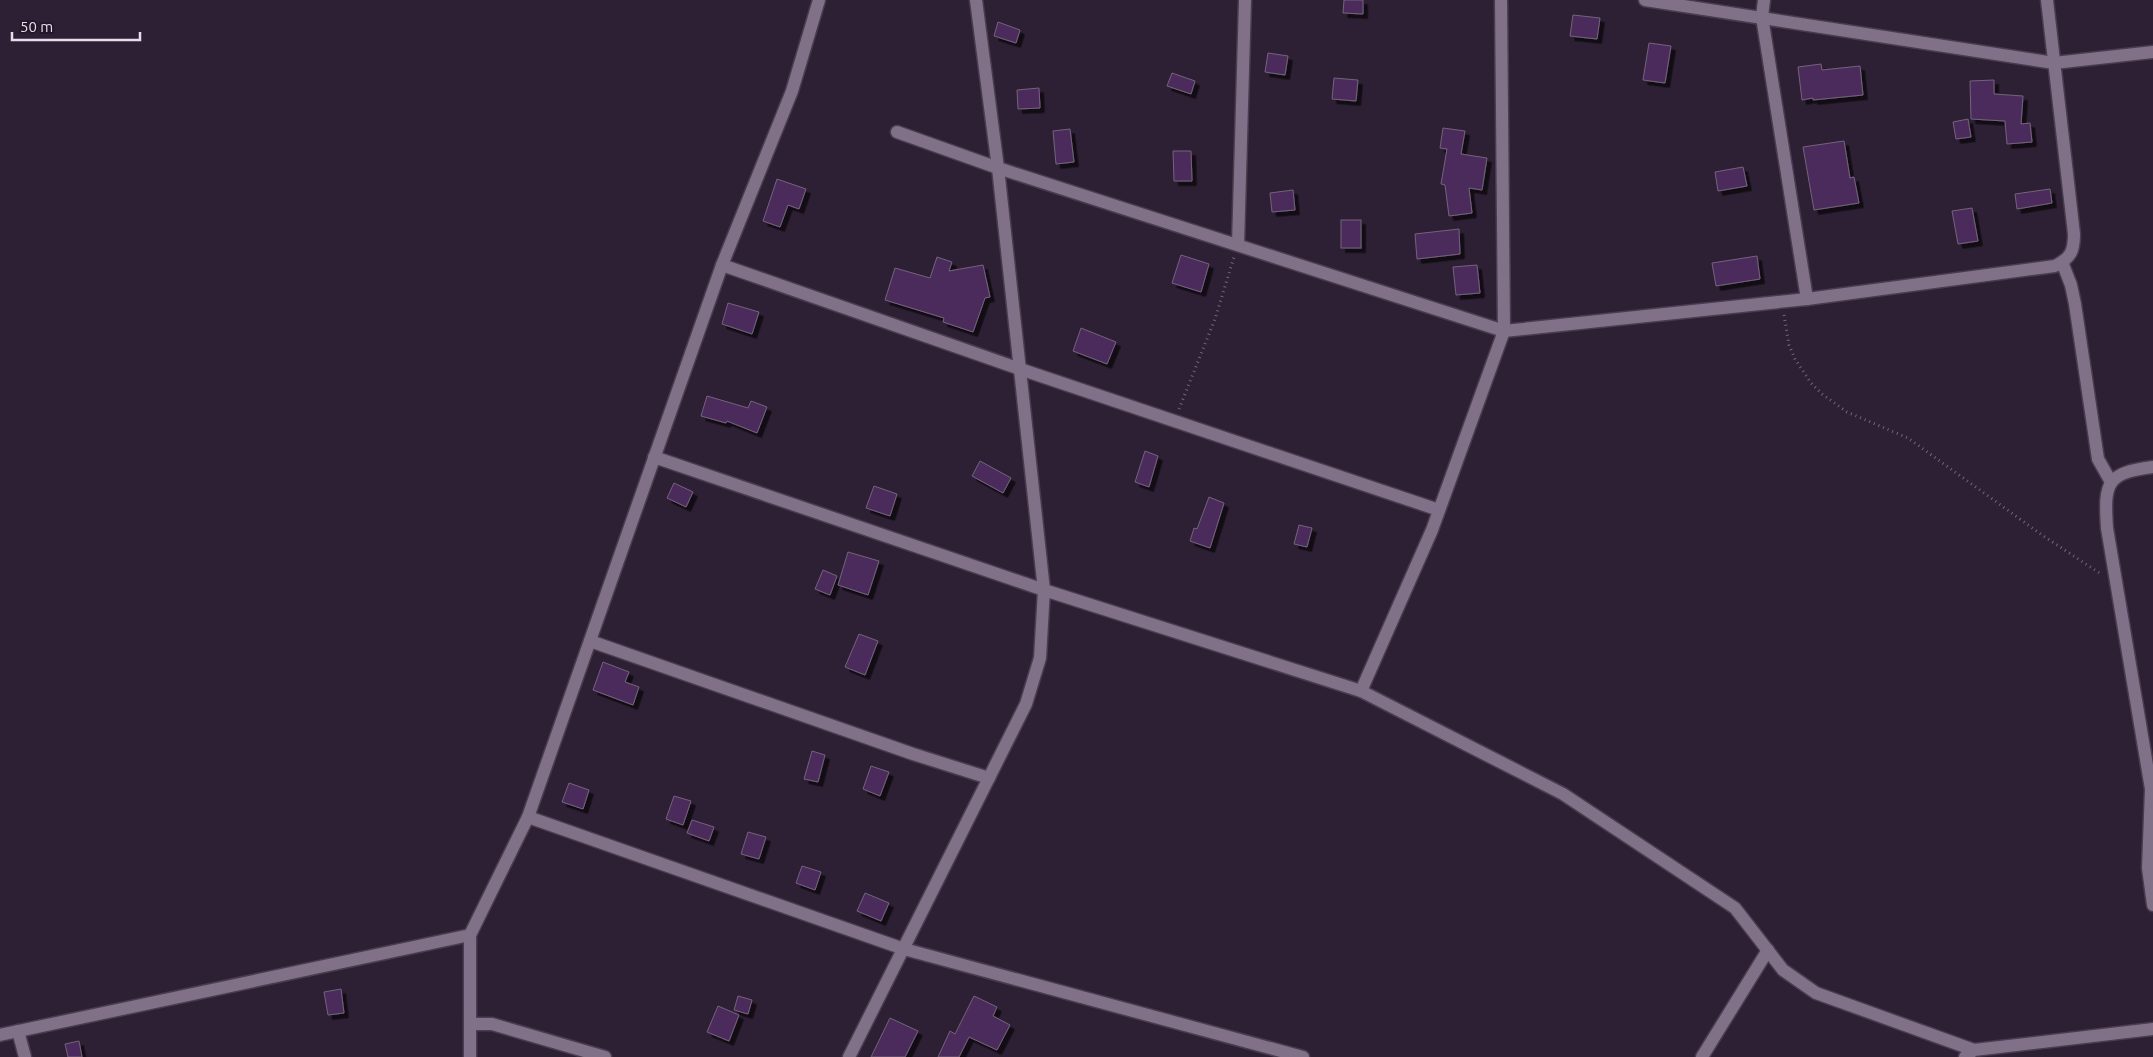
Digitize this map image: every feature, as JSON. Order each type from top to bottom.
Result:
[{"type":"street","points":[[470,1057],[470,935],[528,817],[722,265],[792,91],[820,0]]},
{"type":"street","points":[[849,1057],[1026,704],[1040,658],[1044,590],[998,168],[976,0]]},
{"type":"street","points":[[1238,245],[1245,0]]},
{"type":"street","points":[[1361,691],[1439,510],[1504,331],[1501,0]]},
{"type":"street","points":[[1645,0],[2054,63],[2153,52]]},
{"type":"street","points":[[1764,0],[1762,17],[1808,299]]},
{"type":"street","points":[[896,132],[998,168],[1504,331],[1782,302],[2055,266],[2068,259],[2074,249],[2074,234],[2047,0]]},
{"type":"street","points":[[2062,262],[2071,285],[2075,304],[2098,459],[2111,482]]},
{"type":"street","points":[[722,265],[1439,510]]},
{"type":"street","points":[[654,457],[1044,590],[1361,691],[1563,794],[1735,908],[1784,970],[1816,993],[1969,1053],[2153,1029]]},
{"type":"street","points":[[2153,467],[2131,470],[2111,482],[2108,485],[2105,500],[2116,579],[2151,789],[2148,868],[2153,905]]},
{"type":"street","points":[[590,641],[913,754],[989,778]]},
{"type":"street","points":[[528,817],[904,949],[1303,1057]]},
{"type":"street","points":[[0,1035],[470,935]]},
{"type":"street","points":[[1702,1057],[1768,950]]},
{"type":"street","points":[[470,1024],[492,1024],[606,1057]]},
{"type":"street","points":[[18,1031],[25,1057]]},
{"type":"path","points":[[1174,420],[1215,319],[1238,245]]},
{"type":"path","points":[[1782,302],[1790,345],[1795,359],[1810,383],[1822,394],[1847,412],[1908,438],[2042,535],[2103,576],[2116,579]]},
{"type":"building","points":[[1344,0],[1363,0],[1363,14],[1343,13]]},
{"type":"building","points":[[1573,15],[1600,18],[1597,39],[1570,36]]},
{"type":"building","points":[[998,22],[1020,30],[1016,43],[994,36]]},
{"type":"building","points":[[1649,43],[1671,46],[1665,83],[1643,80]]},
{"type":"building","points":[[1268,53],[1288,56],[1285,75],[1265,72]]},
{"type":"building","points":[[1821,64],[1822,70],[1860,66],[1863,95],[1802,100],[1798,67]]},
{"type":"building","points":[[1172,73],[1195,81],[1191,94],[1167,86]]},
{"type":"building","points":[[1334,78],[1358,80],[1356,101],[1332,99]]},
{"type":"building","points":[[1994,80],[1994,94],[2023,96],[2021,124],[2030,123],[2032,142],[2007,144],[2005,121],[1971,119],[1970,81]]},
{"type":"building","points":[[1039,88],[1040,108],[1018,109],[1017,90]]},
{"type":"building","points":[[1968,119],[1971,137],[1956,139],[1953,122]]},
{"type":"building","points":[[1443,128],[1465,131],[1461,154],[1487,158],[1482,190],[1469,188],[1472,213],[1449,216],[1445,185],[1441,184],[1447,149],[1440,148]]},
{"type":"building","points":[[1070,129],[1074,162],[1056,164],[1053,131]]},
{"type":"building","points":[[1844,141],[1850,178],[1854,177],[1859,203],[1814,210],[1803,147]]},
{"type":"building","points":[[1173,151],[1191,151],[1192,181],[1174,181]]},
{"type":"building","points":[[1743,167],[1747,186],[1718,191],[1715,172]]},
{"type":"building","points":[[777,179],[806,189],[799,209],[788,205],[780,227],[763,221]]},
{"type":"building","points":[[2050,189],[2052,203],[2017,209],[2015,194]]},
{"type":"building","points":[[1293,190],[1295,210],[1272,212],[1270,193]]},
{"type":"building","points":[[1972,208],[1978,241],[1958,244],[1952,211]]},
{"type":"building","points":[[1341,220],[1361,220],[1361,248],[1341,248]]},
{"type":"building","points":[[1459,229],[1460,254],[1417,259],[1415,234]]},
{"type":"building","points":[[1181,255],[1209,264],[1201,292],[1172,283]]},
{"type":"building","points":[[1757,256],[1760,279],[1716,286],[1712,263]]},
{"type":"building","points":[[937,257],[952,262],[949,271],[983,265],[990,297],[985,298],[973,332],[943,322],[944,318],[885,300],[895,268],[930,278]]},
{"type":"building","points":[[1477,265],[1480,293],[1456,295],[1453,267]]},
{"type":"building","points":[[728,303],[759,312],[752,334],[722,324]]},
{"type":"building","points":[[1081,328],[1116,342],[1107,364],[1073,351]]},
{"type":"building","points":[[707,396],[748,408],[751,401],[767,407],[757,433],[727,421],[726,423],[701,416]]},
{"type":"building","points":[[1145,451],[1158,456],[1149,487],[1135,482]]},
{"type":"building","points":[[980,461],[1011,478],[1003,493],[972,476]]},
{"type":"building","points":[[674,483],[693,492],[686,507],[667,498]]},
{"type":"building","points":[[874,486],[897,494],[890,516],[866,508]]},
{"type":"building","points":[[1209,497],[1224,503],[1210,548],[1190,541],[1194,528],[1197,529]]},
{"type":"building","points":[[1299,525],[1312,528],[1307,547],[1294,544]]},
{"type":"building","points":[[848,552],[879,561],[868,595],[838,585]]},
{"type":"building","points":[[823,570],[837,576],[830,595],[815,589]]},
{"type":"building","points":[[859,634],[878,641],[865,675],[845,667]]},
{"type":"building","points":[[603,662],[629,672],[625,682],[639,687],[633,705],[593,690]]},
{"type":"building","points":[[812,751],[825,755],[818,782],[804,779]]},
{"type":"building","points":[[871,766],[889,772],[880,796],[863,789]]},
{"type":"building","points":[[569,783],[589,790],[583,809],[562,802]]},
{"type":"building","points":[[674,796],[691,801],[683,825],[666,819]]},
{"type":"building","points":[[692,820],[714,827],[709,841],[687,833]]},
{"type":"building","points":[[748,832],[766,837],[759,859],[741,854]]},
{"type":"building","points":[[802,866],[821,872],[815,890],[796,883]]},
{"type":"building","points":[[865,893],[889,903],[881,921],[857,911]]},
{"type":"building","points":[[341,989],[344,1013],[328,1015],[324,992]]},
{"type":"building","points":[[738,996],[752,1000],[748,1014],[734,1010]]},
{"type":"building","points":[[974,996],[997,1007],[993,1016],[1010,1025],[997,1050],[969,1037],[959,1057],[938,1057],[950,1031],[955,1034]]},
{"type":"building","points":[[718,1006],[739,1015],[729,1041],[707,1032]]},
{"type":"building","points":[[890,1018],[918,1031],[905,1057],[871,1057]]},
{"type":"building","points":[[79,1041],[82,1057],[68,1057],[65,1044]]}]
